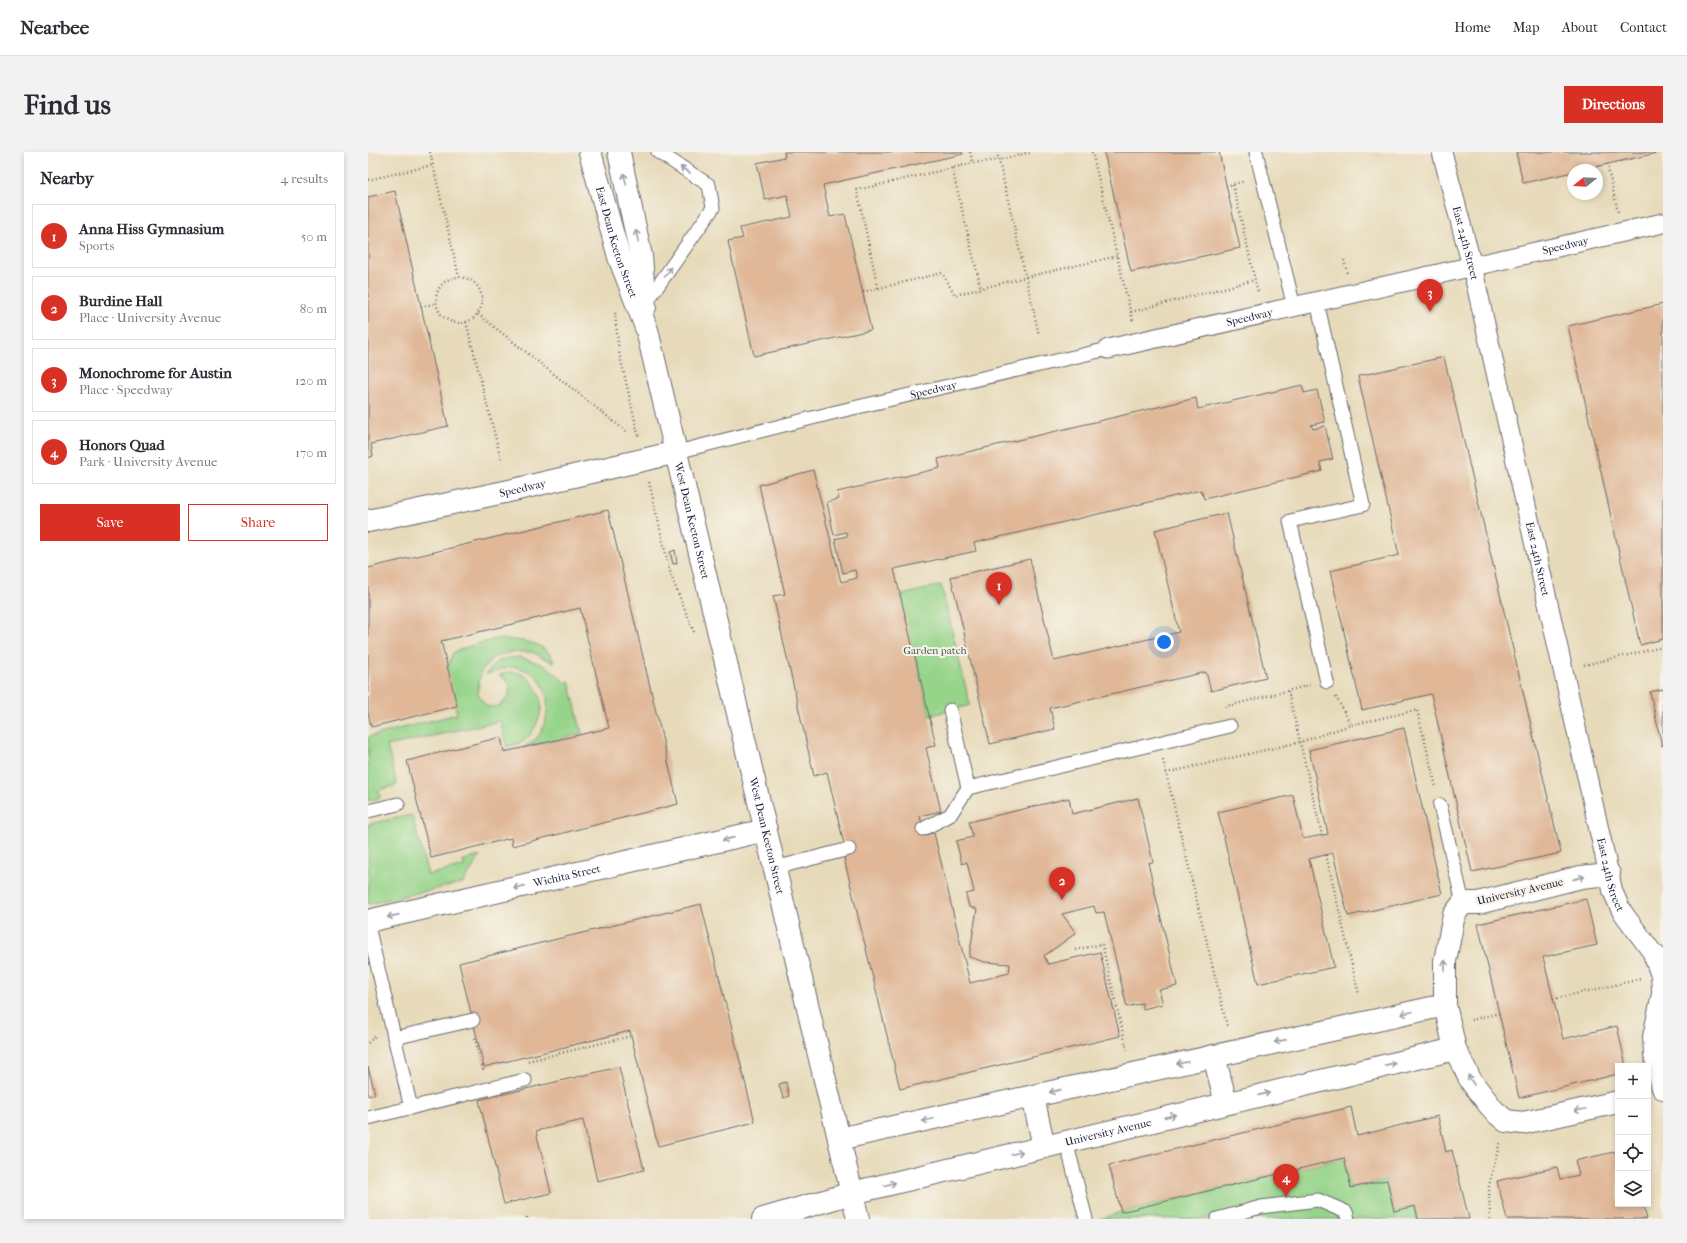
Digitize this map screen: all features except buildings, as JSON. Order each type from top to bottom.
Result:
[{"type":"street","name":"East Dean Keeton Street","points":[[590,152],[619,257],[647,330],[677,452]]},
{"type":"street","name":"East Dean Keeton Street","points":[[619,152],[641,256],[647,330]]},
{"type":"street","name":"East 24th Street","points":[[1442,152],[1472,266],[1613,892],[1621,910],[1661,978]]},
{"type":"street","name":"Speedway","points":[[1108,349],[1663,223]]},
{"type":"street","name":"Speedway","points":[[368,521],[509,491],[677,452]]},
{"type":"street","name":"West Dean Keeton Street","points":[[677,452],[858,1219]]},
{"type":"street","name":"Wichita Street","points":[[368,922],[766,830]]},
{"type":"street","name":"University Avenue","points":[[1609,874],[1582,877],[1478,903],[1463,903],[1454,915],[1445,961],[1445,1005],[1455,1049],[1471,1081],[1494,1111],[1506,1121],[1523,1123],[1615,1103]]},
{"type":"street","points":[[1661,978],[1654,1037],[1655,1055],[1663,1088]]},
{"type":"street","points":[[839,1139],[1445,1005]]},
{"type":"street","name":"University Avenue","points":[[773,1218],[852,1193],[1455,1049]]},
{"type":"street","points":[[1214,1056],[1226,1103]]},
{"type":"street","points":[[1651,1094],[1663,1092]]},
{"type":"street","points":[[1032,1096],[1044,1146]]},
{"type":"lane","points":[[645,304],[713,208],[709,185],[658,152]]},
{"type":"lane","points":[[1256,152],[1294,307]]},
{"type":"lane","points":[[1317,302],[1363,505],[1290,521],[1327,682]]},
{"type":"lane","name":"Speedway","points":[[677,452],[836,412],[1108,349]]},
{"type":"lane","points":[[950,710],[968,788]]},
{"type":"lane","points":[[923,829],[950,815],[968,788],[1230,726]]},
{"type":"lane","points":[[368,811],[398,804]]},
{"type":"lane","points":[[1440,805],[1463,903]]},
{"type":"lane","points":[[775,868],[849,849]]},
{"type":"lane","points":[[368,926],[411,1108]]},
{"type":"lane","points":[[394,1038],[473,1020]]},
{"type":"lane","points":[[368,1118],[524,1080]]},
{"type":"lane","points":[[1066,1141],[1086,1219]]},
{"type":"lane","points":[[1217,1219],[1261,1207],[1318,1200],[1346,1212],[1348,1219]]},
{"type":"path","points":[[430,152],[459,277]]},
{"type":"path","points":[[970,152],[973,163]]},
{"type":"path","points":[[997,152],[1039,335]]},
{"type":"path","points":[[878,288],[857,190],[973,163],[999,160],[1031,152]]},
{"type":"path","points":[[1092,152],[1118,256],[1137,342]]},
{"type":"path","points":[[1607,164],[1622,232]]},
{"type":"path","points":[[368,180],[433,165]]},
{"type":"path","points":[[952,168],[981,289]]},
{"type":"path","points":[[1233,184],[1263,314]]},
{"type":"path","points":[[862,292],[942,273],[955,295],[1118,256]]},
{"type":"path","points":[[459,277],[467,278],[480,288],[482,306],[473,320],[455,323],[444,318],[439,312],[436,304],[436,295],[439,287],[446,281],[459,277]]},
{"type":"path","points":[[1131,312],[1255,280]]},
{"type":"path","points":[[421,307],[436,304]]},
{"type":"path","points":[[615,310],[618,352],[638,436]]},
{"type":"path","points":[[478,314],[627,432]]},
{"type":"path","points":[[466,322],[501,459]]},
{"type":"path","points":[[649,482],[671,576],[695,635]]},
{"type":"path","points":[[1582,666],[1663,647]]},
{"type":"path","points":[[1252,700],[1327,682],[1351,725]]},
{"type":"path","points":[[1288,691],[1322,835]]},
{"type":"path","points":[[1166,773],[1300,742],[1351,725],[1417,710],[1440,805]]},
{"type":"path","points":[[1159,743],[1227,1026]]},
{"type":"path","points":[[1326,855],[1359,995]]},
{"type":"path","points":[[1075,950],[1102,944],[1126,1050]]},
{"type":"path","points":[[1553,999],[1636,981]]},
{"type":"path","points":[[1466,1021],[1499,1013]]},
{"type":"path","points":[[474,1034],[488,1089]]},
{"type":"path","points":[[523,1063],[631,1036]]},
{"type":"path","points":[[484,1072],[492,1070]]},
{"type":"path","points":[[1490,1219],[1489,1186],[1500,1141]]},
{"type":"shaded area","points":[[368,152],[1663,152],[1663,1219],[368,1219]]},
{"type":"green space","name":"Garden patch","points":[[941,585],[970,705],[929,716],[899,596]]},
{"type":"green space","points":[[495,639],[528,642],[543,648],[554,661],[552,662],[532,652],[512,652],[493,657],[481,672],[478,694],[485,705],[489,706],[494,707],[501,704],[509,694],[509,683],[499,675],[510,672],[517,673],[523,675],[533,684],[539,695],[541,711],[536,725],[528,737],[519,743],[507,747],[500,721],[387,746],[397,785],[379,790],[380,798],[368,801],[368,737],[457,714],[447,669],[453,653],[467,647]]},
{"type":"green space","points":[[519,657],[545,666],[565,683],[569,681],[582,734],[522,748],[535,740],[546,720],[547,698],[544,688],[538,679],[530,672],[515,667],[498,670],[486,675],[496,663],[508,658]]},
{"type":"green space","points":[[412,815],[428,875],[464,866],[463,860],[480,856],[463,883],[368,904],[368,824]]},
{"type":"green space","points":[[1344,1158],[1351,1188],[1387,1180],[1394,1211],[1415,1206],[1418,1219],[1100,1219],[1121,1212]]},
{"type":"place","name":"Monochrome for Austin","points":[[1430,312]]},
{"type":"place","name":"Anna Hiss Gymnasium","points":[[999,605]]},
{"type":"place","name":"Burdine Hall","points":[[1062,900]]},
{"type":"place","name":"Honors Quad","points":[[1286,1197]]}]
